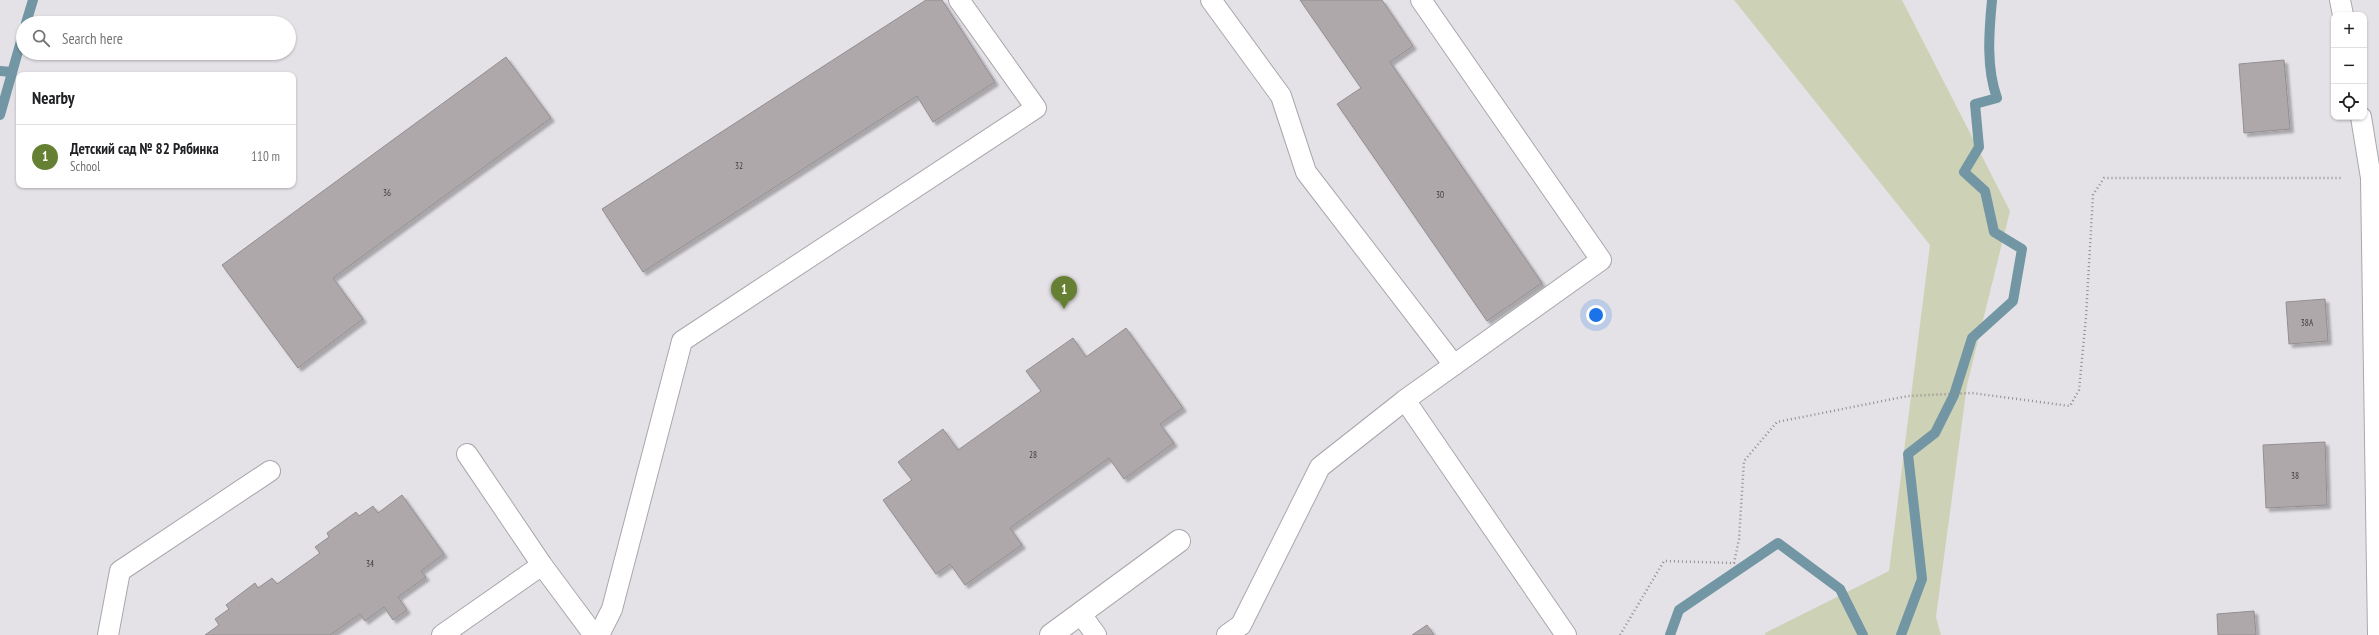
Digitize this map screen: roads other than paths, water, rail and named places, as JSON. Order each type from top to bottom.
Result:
[{"type":"street","points":[[1051,635],[1179,541]]},
{"type":"lane","points":[[599,635],[612,609],[682,341],[1036,108],[959,0]]},
{"type":"lane","points":[[1211,0],[1281,96],[1306,172],[1454,365]]},
{"type":"lane","points":[[1227,635],[1241,625],[1320,467],[1405,400],[1601,260],[1421,0]]},
{"type":"lane","points":[[2340,0],[2342,12]]},
{"type":"lane","points":[[2362,120],[2375,178],[2378,635]]},
{"type":"lane","points":[[1405,400],[1566,635]]},
{"type":"lane","points":[[467,454],[542,566],[594,635]]},
{"type":"lane","points":[[108,635],[120,571],[270,471]]},
{"type":"lane","points":[[442,635],[542,566]]},
{"type":"lane","points":[[1080,613],[1096,635]]},
{"type":"waterway","points":[[28,16],[33,0]]},
{"type":"waterway","points":[[1901,635],[1922,579],[1908,454],[1935,433],[1954,395],[1972,338],[2013,301],[2022,249],[1994,232],[1985,191],[1964,172],[1979,147],[1975,104],[1997,98],[1991,74],[1989,49],[1992,0]]},
{"type":"waterway","points":[[0,115],[16,59]]},
{"type":"waterway","points":[[0,71],[12,72]]},
{"type":"waterway","points":[[1670,635],[1679,610],[1778,543],[1840,589],[1863,635]]},
{"type":"place","name":"Детский сад № 82 Рябинка","points":[[1064,309]]}]
